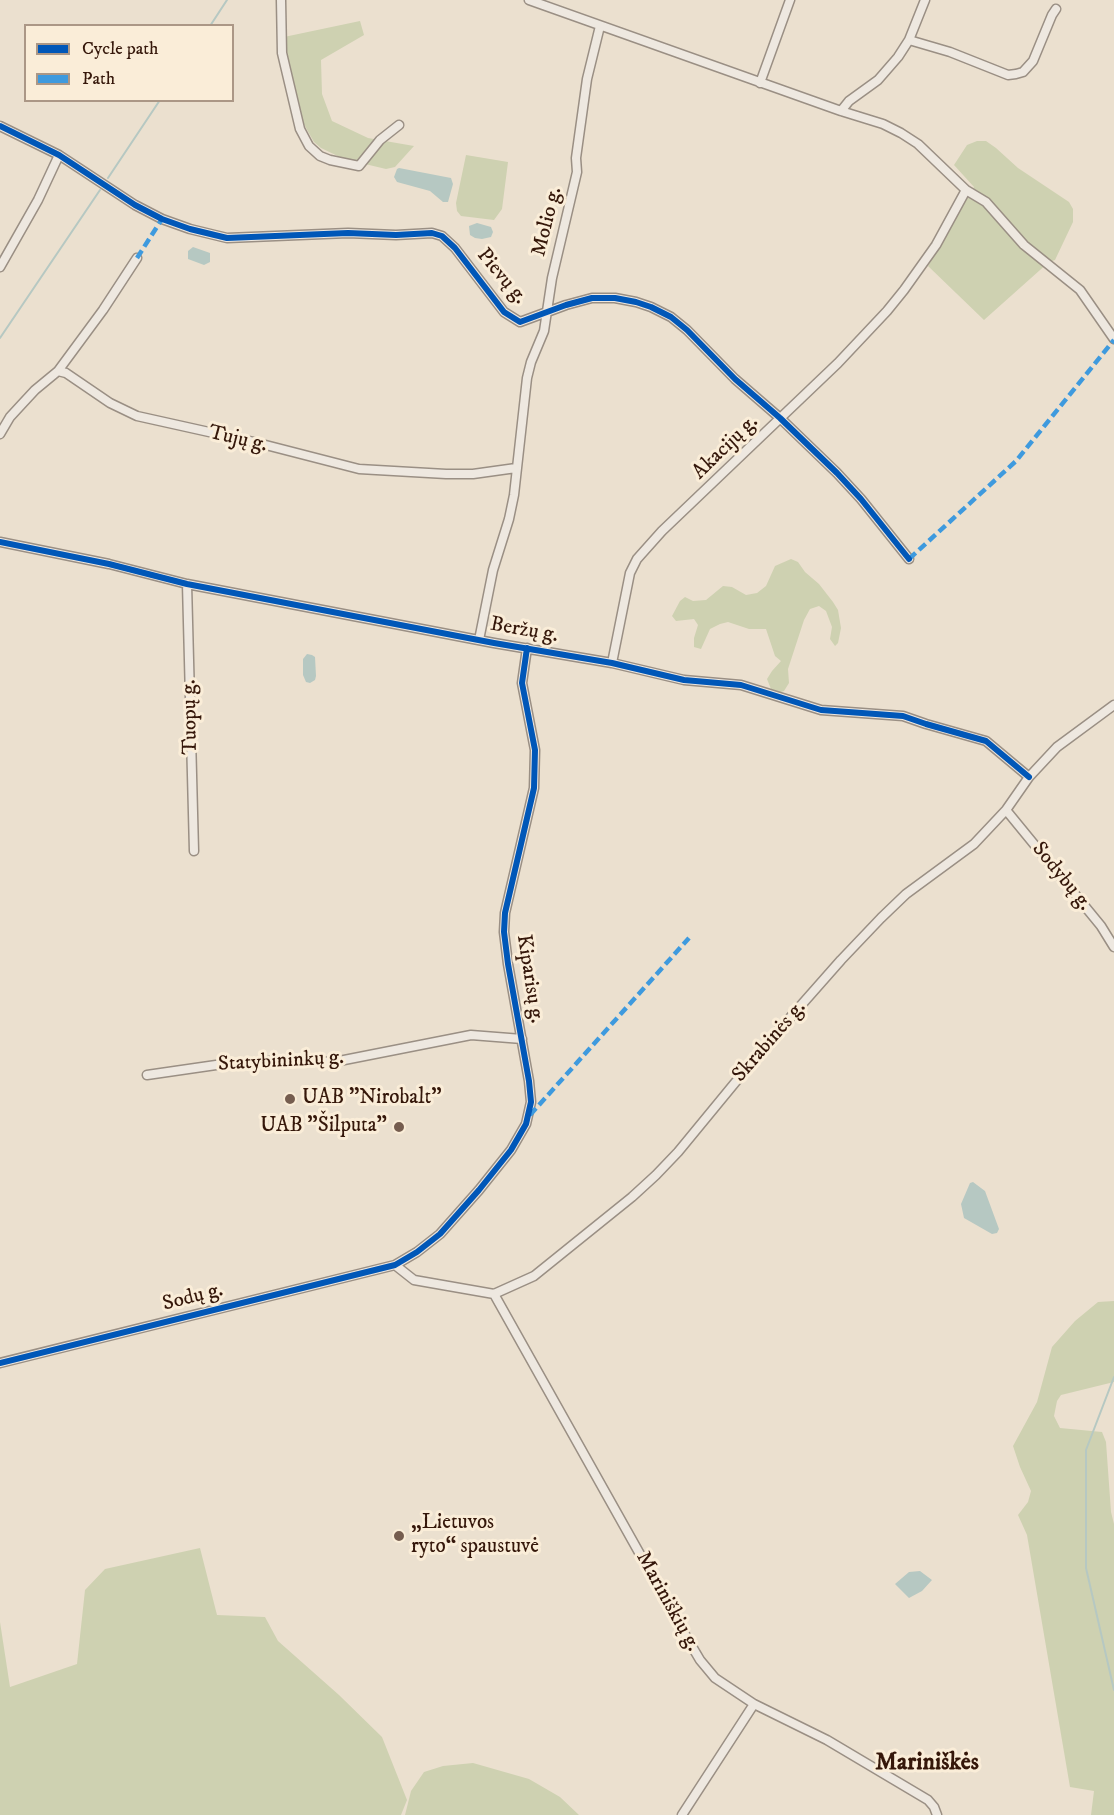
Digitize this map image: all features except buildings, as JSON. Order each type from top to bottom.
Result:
[{"type":"street","points":[[281,0],[282,53],[300,129],[309,146],[320,156],[358,166],[380,140],[399,125]]},
{"type":"street","points":[[529,0],[883,124],[901,133],[918,144],[966,190],[986,202],[1024,245],[1080,290],[1114,339]]},
{"type":"street","points":[[760,82],[790,0]]},
{"type":"street","points":[[841,111],[849,101],[878,80],[898,57],[909,40],[925,0]]},
{"type":"street","points":[[909,40],[950,52],[1008,75],[1016,74],[1023,72],[1032,61],[1056,9]]},
{"type":"street","name":"Molio g.","points":[[479,640],[493,570],[509,519],[527,378],[544,331],[552,278],[578,172],[576,158],[587,79],[600,26]]},
{"type":"street","points":[[0,126],[59,155],[38,200],[0,267]]},
{"type":"street","name":"Pievų g.","points":[[59,155],[108,189],[162,219],[227,238],[348,233],[396,235],[432,233],[442,236],[455,248],[504,312],[520,322],[578,301],[601,297],[636,302],[651,307],[670,317],[687,330],[735,379],[780,418],[837,473],[909,559]]},
{"type":"street","name":"Akacijų g.","points":[[612,663],[630,573],[637,559],[662,531],[838,363],[886,311],[936,245],[966,190]]},
{"type":"street","points":[[0,434],[10,417],[35,390],[58,371],[103,310],[137,258]]},
{"type":"street","name":"Tujų g.","points":[[58,371],[110,403],[138,416],[359,469],[464,474],[516,468]]},
{"type":"street","name":"Beržų g.","points":[[0,542],[109,564],[188,584],[612,663],[684,680],[741,685],[821,710],[903,716],[986,741],[1029,777]]},
{"type":"street","name":"Tuopų g.","points":[[188,584],[194,851]]},
{"type":"street","name":"Kiparisų g.","points":[[394,1265],[417,1252],[440,1234],[479,1190],[511,1150],[526,1125],[531,1102],[504,932],[506,913],[534,788],[535,750],[522,683],[527,648]]},
{"type":"street","name":"Skrabinės g.","points":[[494,1294],[534,1276],[656,1175],[678,1152],[766,1045],[861,938],[906,894],[974,844],[1006,810],[1029,777],[1057,747],[1114,705]]},
{"type":"street","name":"Sodybų g.","points":[[1006,810],[1101,926],[1114,946]]},
{"type":"street","name":"Statybininkų g.","points":[[147,1075],[281,1059],[334,1062],[471,1035],[522,1039]]},
{"type":"street","points":[[394,1265],[414,1280],[494,1294]]},
{"type":"street","name":"Sodų g.","points":[[0,1363],[394,1265]]},
{"type":"street","name":"Mariniškių g.","points":[[494,1294],[699,1660],[715,1678],[754,1704],[827,1740],[928,1800],[937,1815]]},
{"type":"street","points":[[682,1815],[754,1704]]},
{"type":"green space","points":[[360,21],[364,35],[321,60],[322,94],[332,121],[368,138],[414,146],[395,167],[386,169],[344,159],[314,142],[302,121],[284,51],[284,37]]},
{"type":"green space","points":[[977,141],[986,141],[996,148],[1018,168],[1069,202],[1073,209],[1073,222],[1055,260],[1049,262],[984,320],[928,266],[974,187],[954,165],[967,145]]},
{"type":"green space","points":[[466,155],[508,162],[502,209],[494,220],[461,216],[457,211],[456,203]]},
{"type":"green space","points":[[791,559],[798,562],[833,602],[838,610],[841,628],[838,643],[835,646],[830,639],[832,627],[826,611],[819,606],[810,609],[804,620],[788,669],[789,683],[784,691],[778,693],[771,689],[767,679],[781,661],[775,656],[766,629],[749,629],[728,622],[720,624],[710,629],[701,649],[694,647],[698,625],[694,619],[676,621],[672,616],[680,601],[685,597],[693,601],[706,600],[723,586],[732,587],[746,595],[757,593],[766,586],[775,566]]},
{"type":"green space","points":[[1114,1301],[1114,1382],[1061,1395],[1057,1401],[1054,1416],[1060,1428],[1102,1432],[1106,1442],[1111,1512],[1114,1524],[1114,1815],[1091,1815],[1094,1791],[1070,1787],[1027,1535],[1018,1515],[1028,1502],[1031,1491],[1013,1446],[1037,1402],[1052,1347],[1075,1321],[1098,1302]]},
{"type":"green space","points":[[200,1548],[217,1615],[265,1617],[278,1641],[382,1737],[407,1800],[401,1815],[0,1815],[0,1622],[10,1687],[77,1664],[85,1590],[105,1569]]},
{"type":"green space","points":[[473,1763],[529,1779],[560,1797],[579,1815],[405,1815],[411,1791],[424,1772],[443,1766]]},
{"type":"shaded area","points":[[399,168],[451,178],[453,184],[448,202],[443,202],[430,191],[397,182],[394,177]]},
{"type":"shaded area","points":[[477,223],[491,227],[493,232],[491,237],[482,239],[470,235],[469,226]]},
{"type":"shaded area","points":[[193,247],[210,253],[210,262],[204,265],[188,259],[188,251]]},
{"type":"shaded area","points":[[307,654],[315,657],[316,676],[315,680],[310,683],[306,682],[303,675],[303,659]]},
{"type":"shaded area","points":[[973,1182],[985,1191],[999,1229],[997,1233],[992,1234],[964,1218],[961,1204],[970,1183]]},
{"type":"shaded area","points":[[920,1571],[932,1580],[922,1591],[909,1598],[895,1584],[909,1572]]},
{"type":"waterway","points":[[211,24],[227,0]]},
{"type":"waterway","points":[[108,178],[159,102]]},
{"type":"waterway","points":[[0,338],[100,190]]},
{"type":"waterway","points":[[1114,1377],[1086,1450],[1086,1568],[1114,1690]]},
{"type":"marked path","points":[[137,258],[162,219]]},
{"type":"marked path","points":[[909,559],[1016,461],[1114,340]]},
{"type":"marked path","points":[[530,1115],[689,938]]},
{"type":"cycle path","points":[[0,126],[59,155],[135,205],[162,219],[190,229],[227,238],[348,233],[396,235],[432,233],[442,236],[455,248],[504,312],[520,322],[592,298],[615,298],[651,307],[671,317],[687,330],[735,379],[780,418],[837,473],[909,559]]},
{"type":"cycle path","points":[[0,542],[109,564],[187,584],[494,643],[612,663],[684,680],[741,685],[821,710],[903,716],[986,741],[1029,777]]},
{"type":"cycle path","points":[[0,1363],[395,1265],[440,1234],[511,1150],[526,1124],[531,1102],[504,932],[505,913],[534,788],[535,750],[522,683],[527,648]]},
{"type":"place","name":"UAB \"Nirobalt\"","points":[[290,1099]]},
{"type":"place","name":"UAB \"Šilputa\"","points":[[399,1127]]},
{"type":"place","name":"„Lietuvos ryto“ spaustuvė","points":[[399,1536]]},
{"type":"district","name":"Mariniškės","points":[[927,1764]]}]
